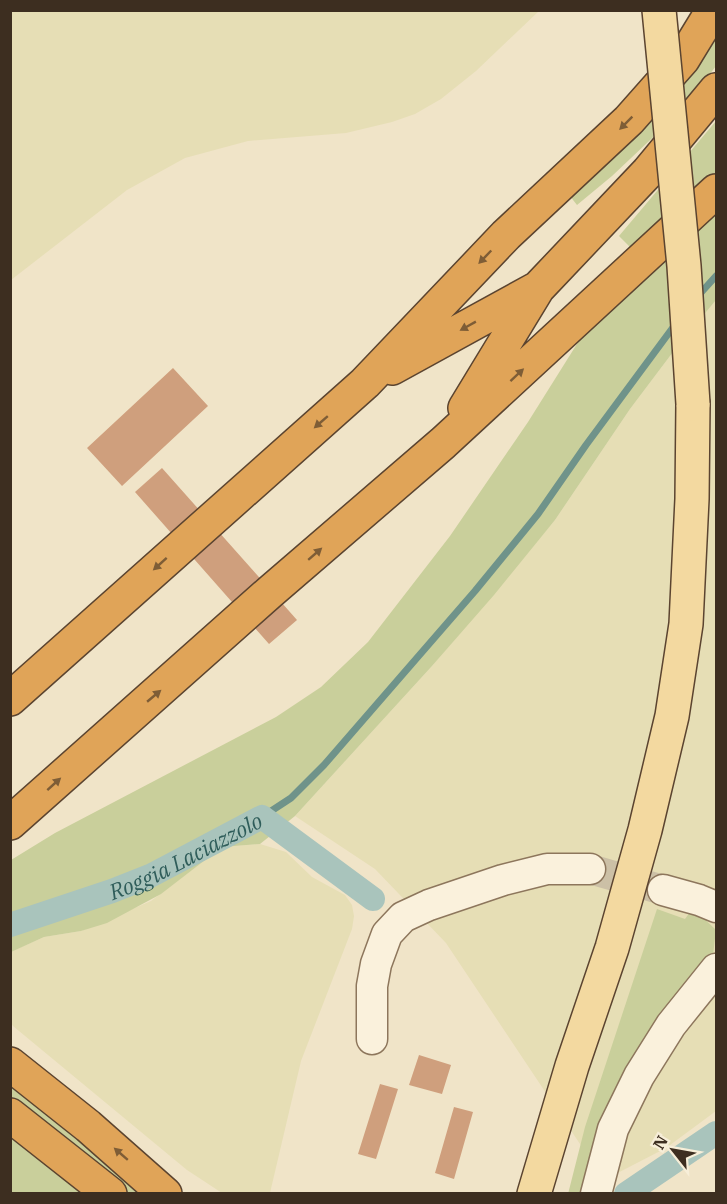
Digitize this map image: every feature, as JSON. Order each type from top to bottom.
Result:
[{"type":"highway","points":[[10,699],[365,383],[506,235],[629,120],[683,59],[713,10]]},
{"type":"highway","points":[[443,443],[538,288],[648,172],[717,90]]},
{"type":"highway","points":[[10,823],[270,592],[443,443],[717,191]]},
{"type":"highway","points":[[365,383],[538,288]]},
{"type":"highway","points":[[10,1064],[88,1126],[165,1194]]},
{"type":"highway","points":[[10,1115],[110,1194]]},
{"type":"main road","points":[[534,1194],[572,1066],[612,948],[645,830],[672,716],[686,624],[692,499],[693,404],[684,266],[659,10]]},
{"type":"main road","points":[[556,1194],[581,1102],[621,982],[636,913],[645,830]]},
{"type":"main road","points":[[520,1194],[572,1066]]},
{"type":"lane","points":[[372,1039],[372,986],[376,964],[387,934],[403,917],[429,905],[502,880],[547,869],[590,869]]},
{"type":"lane","points":[[663,890],[717,907]]},
{"type":"lane","points":[[596,1194],[613,1129],[639,1076],[671,1025],[717,969]]},
{"type":"shaded area","points":[[11,10],[539,11],[476,71],[441,99],[415,114],[346,133],[248,141],[185,158],[127,190],[11,280]]},
{"type":"shaded area","points":[[716,300],[716,1111],[666,1148],[604,1180],[446,943],[375,869],[295,816],[432,666],[555,520],[630,409]]},
{"type":"shaded area","points":[[260,844],[286,852],[312,877],[345,895],[352,905],[354,916],[352,929],[301,1061],[270,1193],[222,1193],[187,1170],[13,1026],[10,1022],[10,952],[44,937],[81,931],[151,901],[222,847]]},
{"type":"green space","points":[[716,23],[716,66],[684,108],[612,176],[577,205],[566,191]]},
{"type":"green space","points":[[716,121],[716,175],[631,248],[619,236]]},
{"type":"green space","points":[[716,206],[716,300],[630,409],[555,520],[494,595],[295,816],[260,844],[222,847],[161,894],[107,923],[81,931],[44,937],[11,952],[11,860],[55,833],[276,717],[321,687],[368,642],[450,536],[528,422],[592,320]]},
{"type":"green space","points":[[693,908],[716,930],[713,955],[594,1193],[568,1194],[585,1127],[657,909],[685,919]]},
{"type":"green space","points":[[10,1082],[151,1193],[127,1193],[11,1098]]},
{"type":"green space","points":[[11,1134],[84,1193],[11,1193]]},
{"type":"building","points":[[173,368],[208,406],[122,486],[87,448]]},
{"type":"building","points":[[162,468],[297,620],[269,644],[135,492]]},
{"type":"building","points":[[419,1055],[451,1065],[442,1094],[409,1085]]},
{"type":"building","points":[[380,1084],[398,1089],[376,1159],[358,1154]]},
{"type":"building","points":[[454,1107],[473,1112],[454,1179],[435,1173]]},
{"type":"waterway","points":[[697,297],[716,276]]},
{"type":"waterway","points":[[262,817],[291,798],[324,765],[475,591],[538,514],[677,322]]},
{"type":"waterway","name":"Roggia Laciazzolo","points":[[10,925],[150,876],[262,817],[373,899]]},
{"type":"waterway","name":"Roggia Laciazzolo","points":[[626,1194],[716,1133]]},
{"type":"tunnel","points":[[590,869],[663,890]]}]
